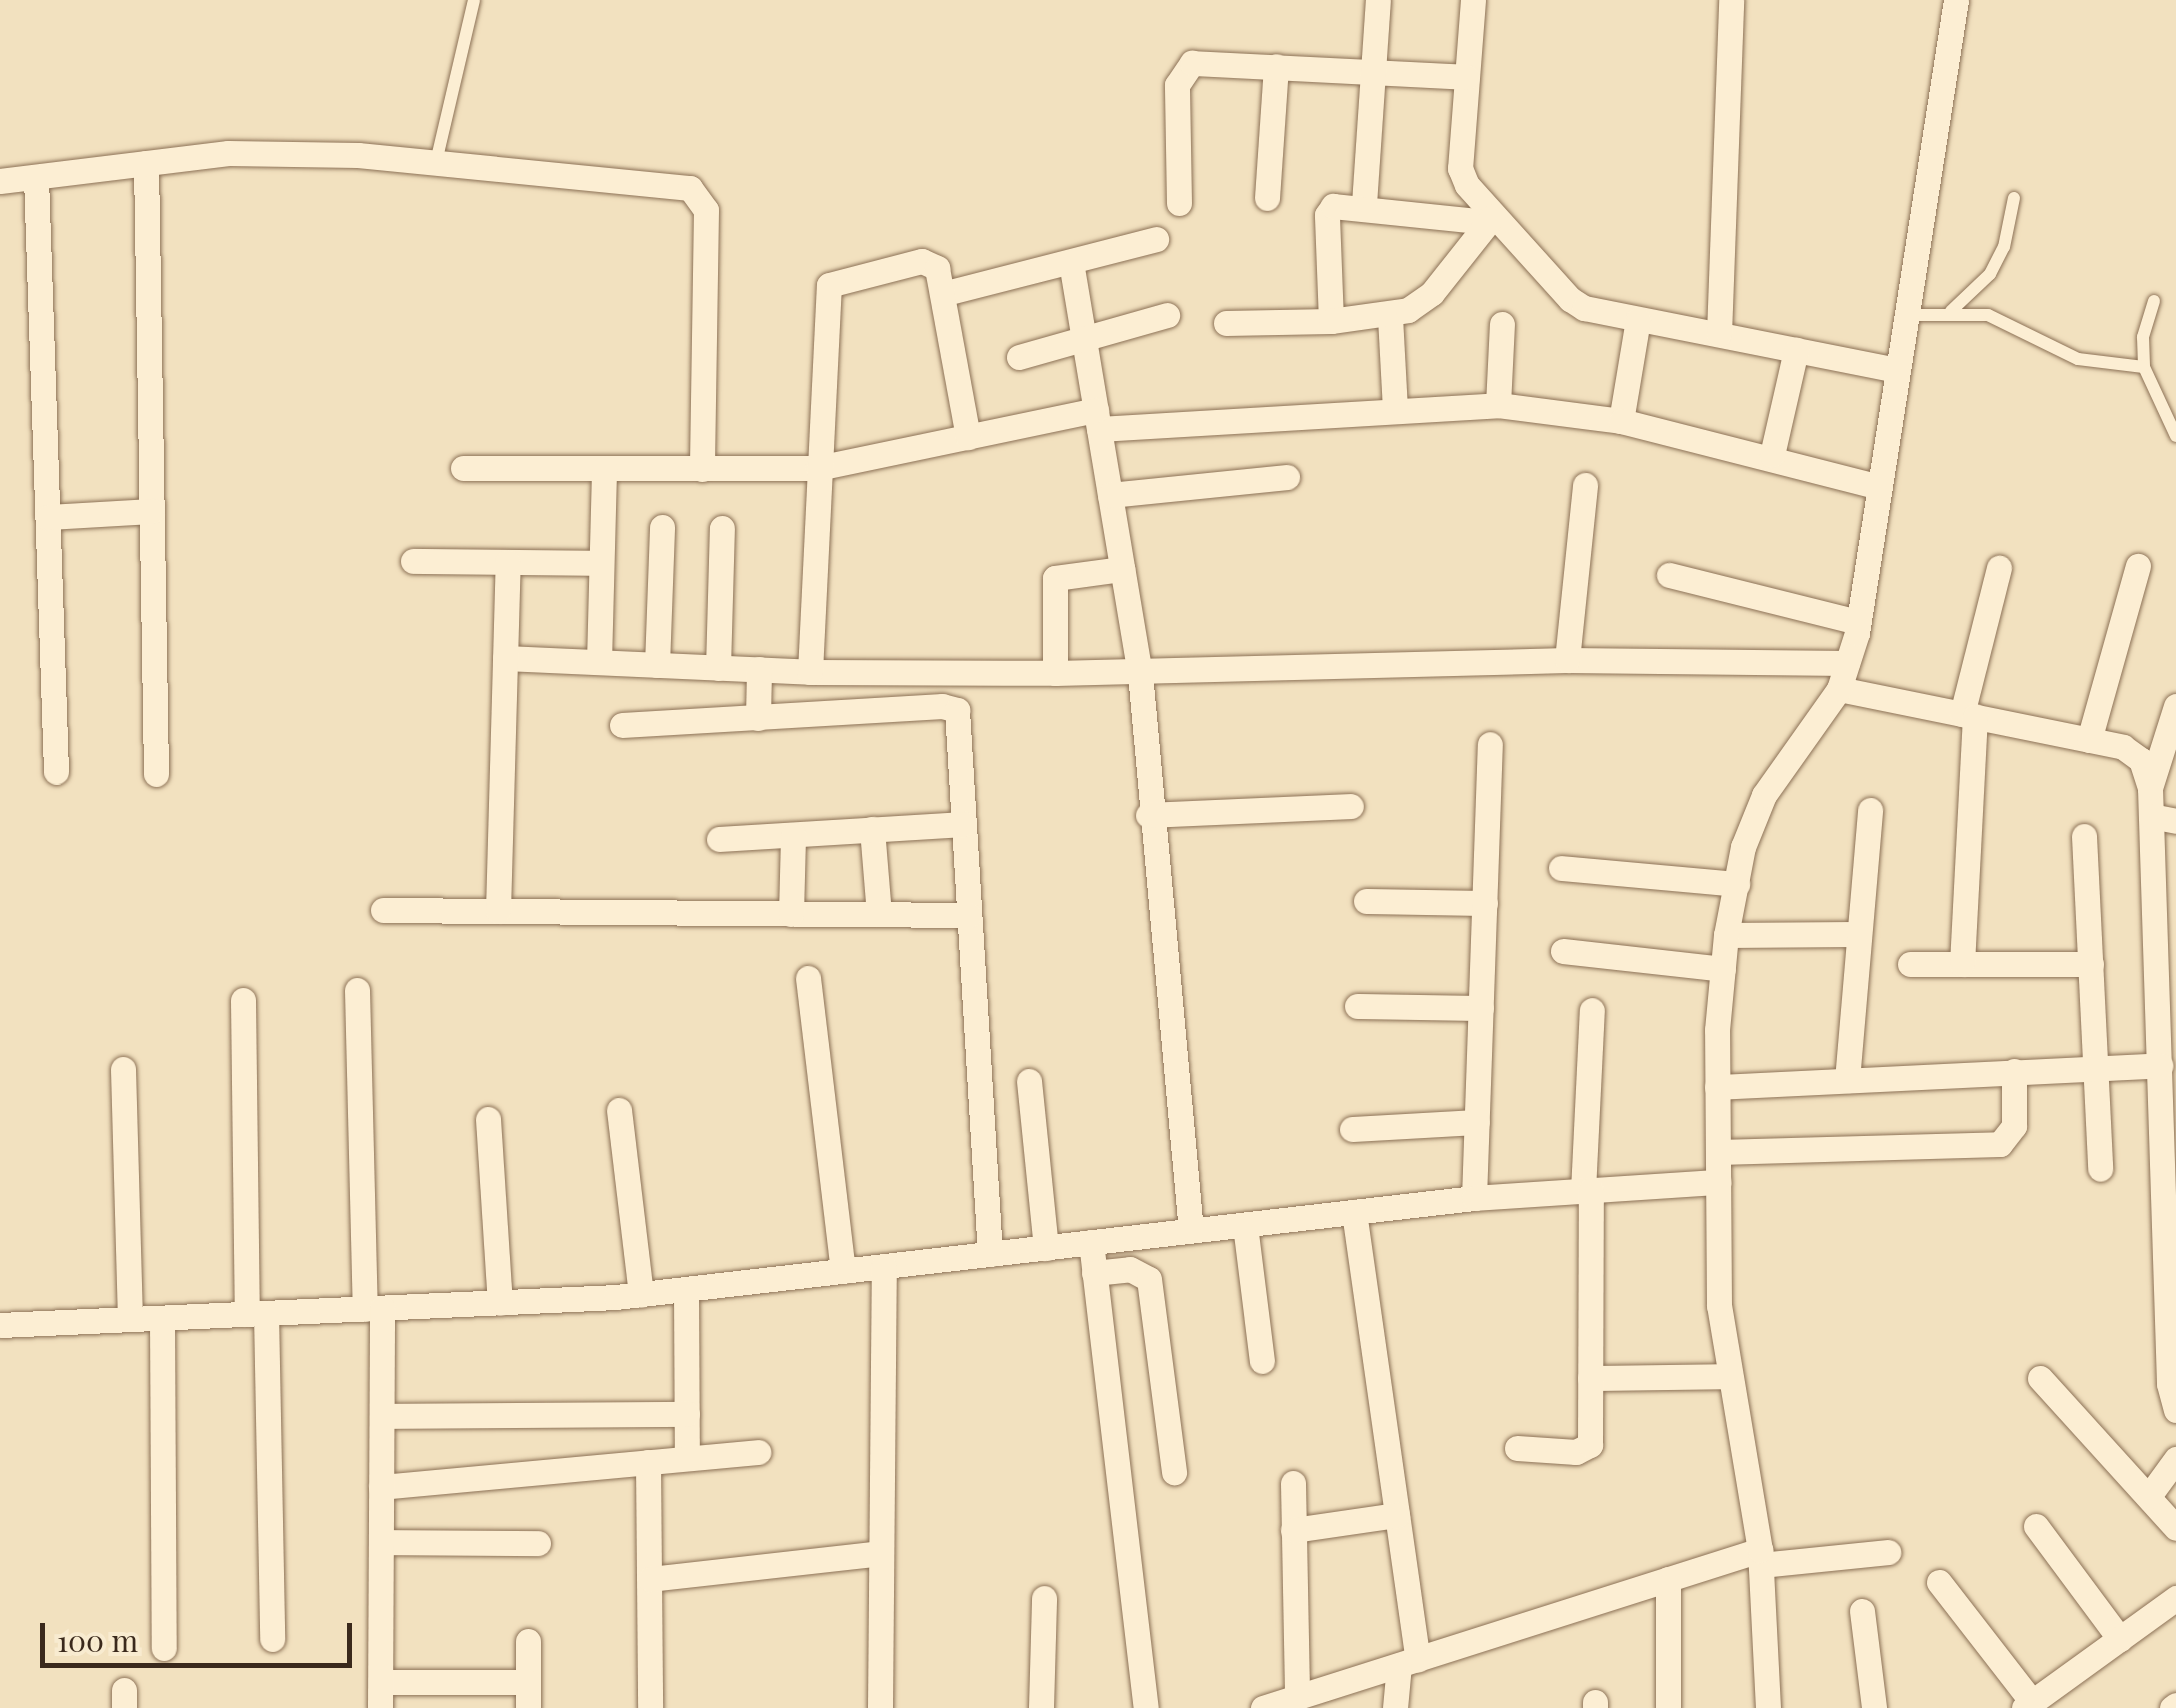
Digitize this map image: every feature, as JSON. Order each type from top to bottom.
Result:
[{"type":"street","points":[[1364,204],[1378,0]]},
{"type":"street","points":[[1473,0],[1460,168],[1490,219],[1576,304],[1896,370]]},
{"type":"street","points":[[1719,334],[1731,0]]},
{"type":"street","points":[[1768,1708],[1760,1558],[1718,1306],[1717,1086],[1726,936],[1764,795],[1838,688],[1858,622],[1956,0]]},
{"type":"street","points":[[1179,203],[1182,72],[1192,63],[1467,77]]},
{"type":"street","points":[[1268,198],[1276,66]]},
{"type":"street","points":[[0,181],[228,153],[436,162],[668,182],[700,196],[706,210],[702,469]]},
{"type":"street","points":[[146,163],[156,774]]},
{"type":"street","points":[[36,177],[56,772]]},
{"type":"street","points":[[1331,321],[1327,214],[1343,202],[1490,219]]},
{"type":"street","points":[[1226,323],[1390,317],[1432,293],[1490,219]]},
{"type":"street","points":[[946,293],[1156,239]]},
{"type":"street","points":[[810,672],[829,286],[842,277],[922,261],[937,268],[946,293],[968,437]]},
{"type":"street","points":[[1071,262],[1140,673],[1148,815],[1191,1231]]},
{"type":"street","points":[[1019,357],[1167,315]]},
{"type":"street","points":[[1390,317],[1395,410]]},
{"type":"street","points":[[1621,421],[1638,319]]},
{"type":"street","points":[[1498,405],[1502,324]]},
{"type":"street","points":[[1772,456],[1796,350]]},
{"type":"street","points":[[464,468],[818,468],[968,437],[1098,420],[1498,405],[1621,421],[1772,456],[1878,487]]},
{"type":"street","points":[[599,662],[604,468]]},
{"type":"street","points":[[1110,495],[1286,477]]},
{"type":"street","points":[[1568,660],[1585,484]]},
{"type":"street","points":[[48,517],[152,511]]},
{"type":"street","points":[[658,665],[662,527]]},
{"type":"street","points":[[718,668],[722,528]]},
{"type":"street","points":[[413,561],[601,563]]},
{"type":"street","points":[[498,911],[508,562]]},
{"type":"street","points":[[2089,740],[2138,566]]},
{"type":"street","points":[[1962,964],[1968,715],[1999,568]]},
{"type":"street","points":[[1055,673],[1055,578],[1122,569]]},
{"type":"street","points":[[1669,575],[1858,622]]},
{"type":"street","points":[[506,658],[810,672],[1055,673],[1568,660],[1847,663]]},
{"type":"street","points":[[758,718],[759,670]]},
{"type":"street","points":[[1838,688],[2123,747],[2140,760],[2150,788],[2169,819],[2166,1076],[2172,1384],[2176,1410]]},
{"type":"street","points":[[622,725],[942,706],[957,710],[990,1254]]},
{"type":"street","points":[[2150,788],[2176,706]]},
{"type":"street","points":[[1474,1198],[1490,744]]},
{"type":"street","points":[[1148,815],[1350,806]]},
{"type":"street","points":[[1847,1080],[1856,934],[1870,810]]},
{"type":"street","points":[[719,839],[964,824]]},
{"type":"street","points":[[872,830],[879,914]]},
{"type":"street","points":[[791,914],[792,834]]},
{"type":"street","points":[[2084,836],[2100,1170]]},
{"type":"street","points":[[1562,868],[1737,884]]},
{"type":"street","points":[[1366,901],[1485,903]]},
{"type":"street","points":[[383,910],[969,915]]},
{"type":"street","points":[[1726,936],[1856,934]]},
{"type":"street","points":[[1562,951],[1724,969]]},
{"type":"street","points":[[1910,964],[2090,964]]},
{"type":"street","points":[[808,978],[843,1271]]},
{"type":"street","points":[[357,990],[382,1416],[380,1708]]},
{"type":"street","points":[[242,1000],[272,1639]]},
{"type":"street","points":[[1358,1006],[1481,1008]]},
{"type":"street","points":[[1518,1448],[1585,1451],[1590,1378],[1587,1191],[1592,1010]]},
{"type":"street","points":[[1717,1086],[2096,1066],[2166,1076]]},
{"type":"street","points":[[124,1070],[130,1319]]},
{"type":"street","points":[[1718,1152],[2000,1144],[2014,1126],[2014,1071]]},
{"type":"street","points":[[1030,1081],[1046,1248]]},
{"type":"street","points":[[618,1110],[641,1295]]},
{"type":"street","points":[[488,1119],[500,1303]]},
{"type":"street","points":[[1352,1129],[1477,1122]]},
{"type":"street","points":[[0,1325],[641,1295],[1474,1198],[1718,1182]]},
{"type":"street","points":[[1354,1212],[1397,1515],[1408,1662],[1395,1708]]},
{"type":"street","points":[[1245,1224],[1262,1361]]},
{"type":"street","points":[[1091,1242],[1146,1708]]},
{"type":"street","points":[[880,1708],[884,1266]]},
{"type":"street","points":[[1094,1273],[1130,1269],[1148,1279],[1174,1472]]},
{"type":"street","points":[[686,1289],[687,1458]]},
{"type":"street","points":[[162,1318],[164,1648]]},
{"type":"street","points":[[1590,1378],[1728,1376]]},
{"type":"street","points":[[2040,1378],[2176,1528]]},
{"type":"street","points":[[382,1416],[687,1414]]},
{"type":"street","points":[[381,1487],[758,1452]]},
{"type":"street","points":[[2149,1496],[2176,1459]]},
{"type":"street","points":[[648,1462],[650,1708]]},
{"type":"street","points":[[1292,1483],[1294,1530],[1282,1704],[1668,1579],[1760,1558],[1888,1552]]},
{"type":"street","points":[[1294,1530],[1397,1515]]},
{"type":"street","points":[[2036,1526],[2120,1639]]},
{"type":"street","points":[[381,1542],[538,1542]]},
{"type":"street","points":[[650,1579],[881,1553]]},
{"type":"street","points":[[1668,1579],[1668,1708]]},
{"type":"street","points":[[1940,1582],[2028,1705],[2176,1598]]},
{"type":"street","points":[[1041,1708],[1044,1598]]},
{"type":"street","points":[[1862,1612],[1874,1708]]},
{"type":"street","points":[[380,1682],[528,1695],[528,1641]]},
{"type":"lane","points":[[436,162],[474,0]]},
{"type":"lane","points":[[1952,311],[1990,274],[2004,247],[2014,198]]},
{"type":"lane","points":[[2154,302],[2143,337],[2144,367],[2176,436]]},
{"type":"lane","points":[[1904,315],[1952,311],[2014,325],[2078,359],[2144,367]]}]
